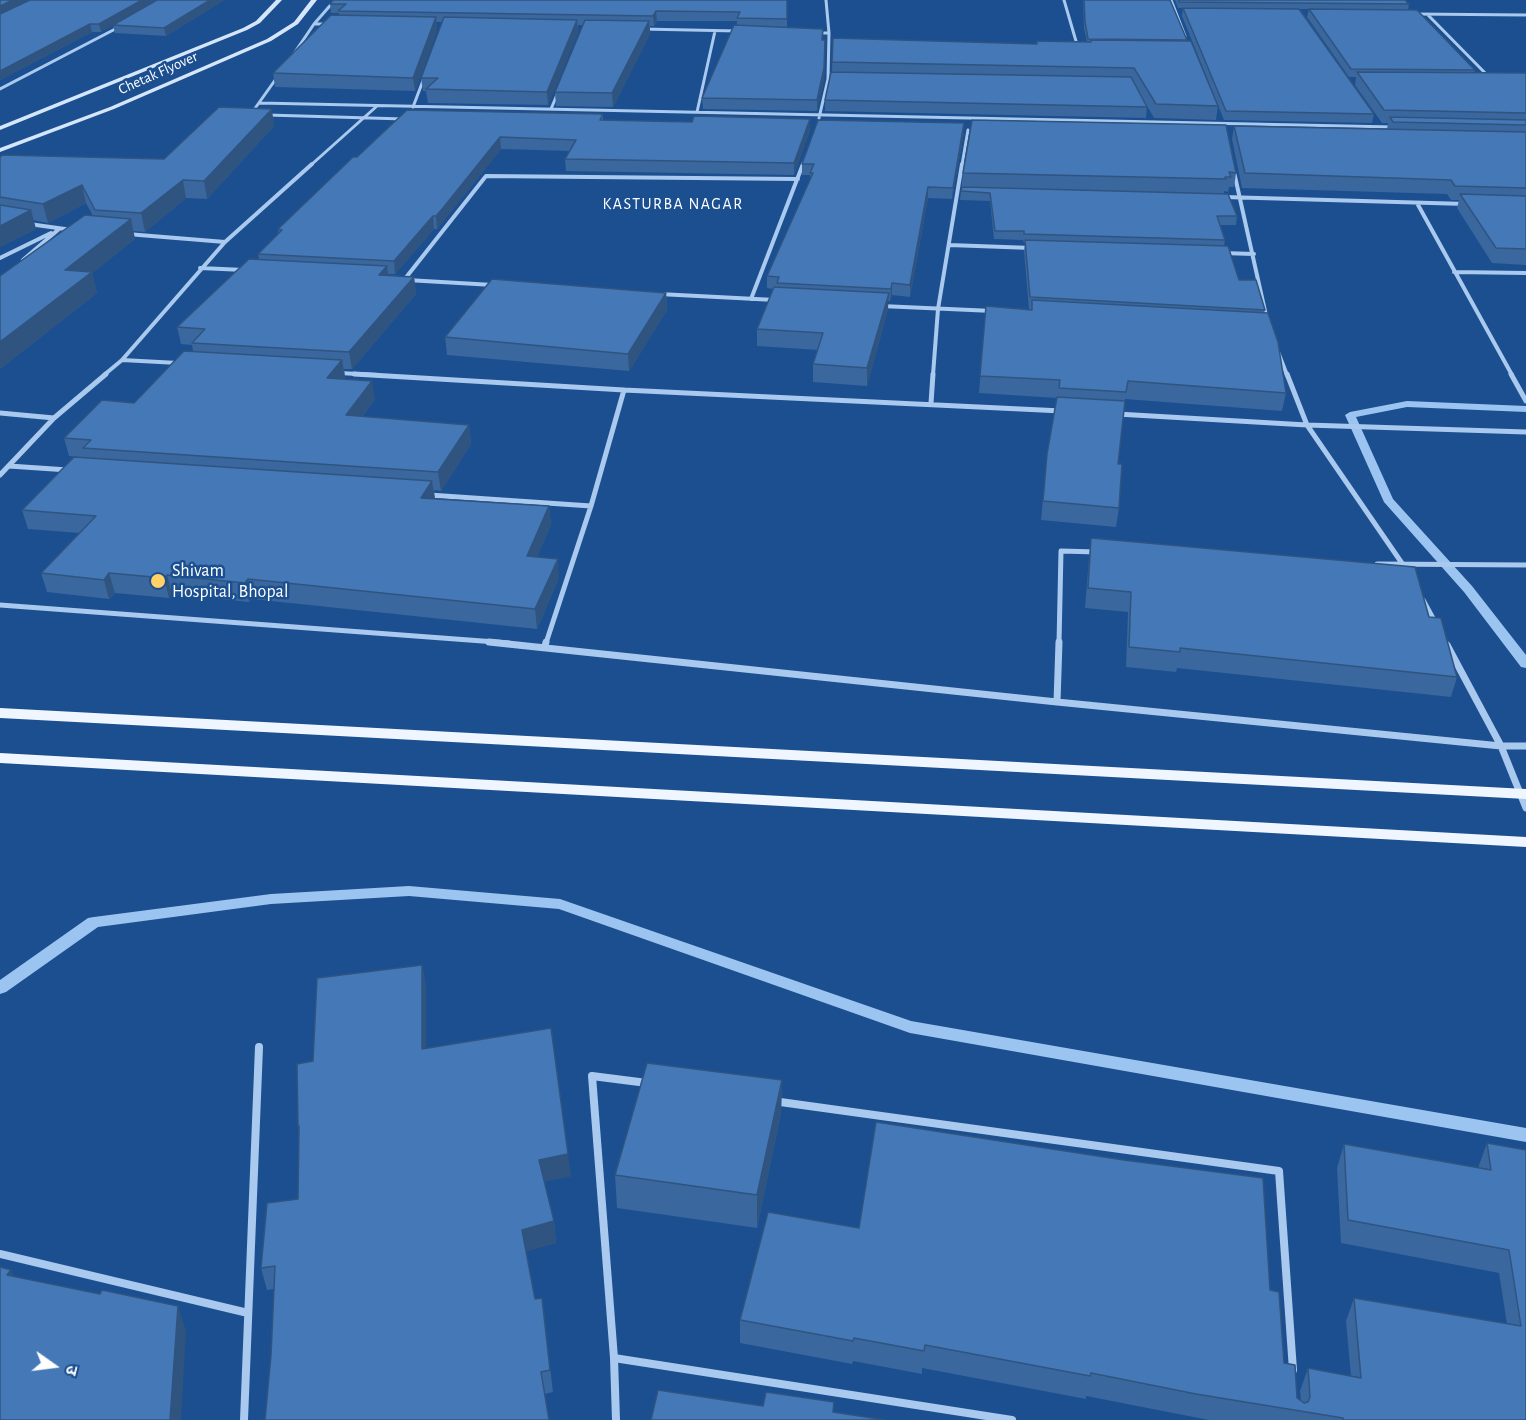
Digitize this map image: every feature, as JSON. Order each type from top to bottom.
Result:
[{"type":"main road","name":"Chetak Flyover","points":[[0,128],[245,29],[258,22],[279,0]]},
{"type":"main road","name":"Chetak Flyover","points":[[0,150],[112,108],[269,40],[296,23],[314,0]]},
{"type":"main road","points":[[0,713],[1524,798]]},
{"type":"main road","points":[[0,758],[1526,842]]},
{"type":"street","points":[[290,59],[314,24],[335,0]]},
{"type":"street","points":[[818,121],[828,79],[829,33],[826,0]]},
{"type":"street","points":[[1064,0],[1078,49],[1066,48]]},
{"type":"street","points":[[1171,0],[1187,40]]},
{"type":"street","points":[[1404,14],[1526,15]]},
{"type":"street","points":[[1427,14],[1495,82],[1484,82]]},
{"type":"street","points":[[0,89],[124,24]]},
{"type":"street","points":[[314,24],[338,25]]},
{"type":"street","points":[[632,29],[738,32]]},
{"type":"street","points":[[697,112],[715,31]]},
{"type":"street","points":[[806,33],[829,33]]},
{"type":"street","points":[[828,46],[839,46]]},
{"type":"street","points":[[283,68],[251,114],[412,119]]},
{"type":"street","points":[[413,107],[424,77]]},
{"type":"street","points":[[551,109],[559,89]]},
{"type":"street","points":[[258,103],[1403,127]]},
{"type":"street","points":[[0,475],[54,418],[122,360],[225,242],[377,106]]},
{"type":"street","points":[[1147,112],[1152,122]]},
{"type":"street","points":[[1217,113],[1224,130]]},
{"type":"street","points":[[1374,118],[1384,133]]},
{"type":"street","points":[[931,403],[938,309],[968,130],[957,130]]},
{"type":"street","points":[[751,299],[805,158]]},
{"type":"street","points":[[1233,166],[1268,326]]},
{"type":"street","points":[[404,280],[486,176],[798,179]]},
{"type":"street","points":[[957,191],[968,192]]},
{"type":"street","points":[[1216,196],[1471,204]]},
{"type":"street","points":[[1416,203],[1526,401]]},
{"type":"street","points":[[24,223],[83,231]]},
{"type":"street","points":[[0,258],[59,229]]},
{"type":"street","points":[[17,266],[59,229]]},
{"type":"street","points":[[118,234],[225,242]]},
{"type":"street","points":[[949,245],[1043,248]]},
{"type":"street","points":[[1219,253],[1254,254]]},
{"type":"street","points":[[200,268],[245,270]]},
{"type":"street","points":[[1454,272],[1526,273]]},
{"type":"street","points":[[393,279],[500,285]]},
{"type":"street","points":[[655,294],[786,301]]},
{"type":"street","points":[[880,306],[997,312]]},
{"type":"street","points":[[1277,348],[1307,425],[1410,575]]},
{"type":"street","points":[[122,360],[181,364]]},
{"type":"street","points":[[337,373],[624,390],[1072,411]]},
{"type":"street","points":[[545,646],[591,506],[624,390]]},
{"type":"street","points":[[0,413],[54,418]]},
{"type":"street","points":[[1107,413],[1307,425],[1526,432]]},
{"type":"street","points":[[9,466],[80,471]]},
{"type":"street","points":[[425,495],[591,506]]},
{"type":"street","points":[[1057,702],[1061,551],[1108,553]]},
{"type":"street","points":[[1369,564],[1526,565]]},
{"type":"street","points":[[1420,595],[1436,626]]},
{"type":"street","points":[[0,605],[545,646],[1057,702],[1501,746],[1526,746]]},
{"type":"street","points":[[1442,636],[1501,746],[1524,798]]},
{"type":"street","points":[[244,1420],[259,1047]]},
{"type":"street","points":[[616,1420],[614,1358],[592,1076],[651,1084]]},
{"type":"street","points":[[758,1099],[1279,1171],[1294,1384]]},
{"type":"street","points":[[0,1254],[248,1313]]},
{"type":"street","points":[[614,1358],[1012,1420]]},
{"type":"building","points":[[0,0],[13,0],[0,6]]},
{"type":"building","points":[[30,0],[142,0],[99,24],[90,24],[0,71],[0,14]]},
{"type":"building","points":[[157,0],[210,0],[164,28],[113,25]]},
{"type":"building","points":[[333,0],[787,0],[787,19],[737,18],[740,12],[656,11],[653,16],[338,11],[346,4],[330,4]]},
{"type":"building","points":[[1084,0],[1170,0],[1187,40],[1088,39]]},
{"type":"building","points":[[1179,0],[1405,0],[1409,4],[1179,2]]},
{"type":"building","points":[[1183,8],[1299,9],[1374,114],[1226,111]]},
{"type":"building","points":[[1309,9],[1417,10],[1475,70],[1351,69]]},
{"type":"building","points":[[331,15],[436,17],[413,78],[273,73]]},
{"type":"building","points":[[444,17],[577,20],[547,92],[426,89],[438,78],[421,78]]},
{"type":"building","points":[[585,20],[649,21],[612,93],[555,92]]},
{"type":"building","points":[[734,25],[823,29],[824,68],[817,100],[702,98]]},
{"type":"building","points":[[833,38],[1037,44],[1037,41],[1191,41],[1218,106],[1156,104],[1134,68],[832,62]]},
{"type":"building","points":[[831,72],[1131,77],[1147,107],[825,100]]},
{"type":"building","points":[[1357,72],[1526,73],[1526,113],[1384,110]]},
{"type":"building","points":[[219,107],[272,109],[204,181],[183,180],[141,213],[95,210],[82,185],[43,204],[0,197],[0,157],[3,155],[164,159]]},
{"type":"building","points":[[407,110],[603,114],[600,120],[692,122],[694,116],[810,119],[794,163],[565,159],[576,140],[500,137],[443,208],[436,216],[433,216],[394,261],[258,254],[282,230],[278,229],[353,157],[357,157]]},
{"type":"building","points":[[1390,117],[1526,120],[1526,125],[1393,122]]},
{"type":"building","points":[[818,120],[964,123],[953,188],[928,187],[910,285],[892,283],[891,289],[777,283],[779,277],[767,276],[813,173],[810,173],[814,164],[802,164]]},
{"type":"building","points":[[972,120],[1226,125],[1236,173],[1229,172],[1231,177],[1225,177],[1226,179],[963,173]]},
{"type":"building","points":[[1234,126],[1526,132],[1526,188],[1455,186],[1451,180],[1245,173]]},
{"type":"building","points":[[962,187],[1228,194],[1237,216],[1217,216],[1225,240],[1024,234],[1024,231],[995,231],[990,193],[961,191]]},
{"type":"building","points":[[1460,194],[1526,196],[1526,249],[1496,248]]},
{"type":"building","points":[[0,205],[31,210],[0,226]]},
{"type":"building","points":[[85,215],[131,219],[65,270],[92,272],[0,342],[0,276]]},
{"type":"building","points":[[1025,240],[1228,246],[1239,280],[1256,280],[1265,310],[1030,297]]},
{"type":"building","points":[[249,259],[387,266],[379,275],[414,277],[349,352],[192,343],[205,329],[177,327]]},
{"type":"building","points":[[492,279],[666,293],[628,354],[445,337]]},
{"type":"building","points":[[774,287],[889,293],[867,368],[813,364],[823,333],[757,329]]},
{"type":"building","points":[[1032,300],[1268,313],[1278,342],[1286,393],[1128,381],[1126,392],[1059,388],[1060,380],[980,376],[986,306],[1032,310]]},
{"type":"building","points":[[184,351],[342,360],[327,378],[372,381],[346,415],[469,425],[438,472],[83,448],[91,440],[64,438],[102,400],[134,403]]},
{"type":"building","points":[[1057,397],[1125,401],[1118,464],[1122,464],[1119,508],[1043,501],[1047,454]]},
{"type":"building","points":[[74,457],[432,481],[421,498],[549,506],[527,556],[558,559],[535,609],[248,579],[245,583],[167,575],[164,578],[109,573],[104,580],[41,573],[96,516],[22,510]]},
{"type":"building","points":[[1091,538],[1415,567],[1429,617],[1441,618],[1457,677],[1180,648],[1180,652],[1129,647],[1131,592],[1088,588]]},
{"type":"building","points":[[422,965],[422,1049],[551,1028],[568,1154],[539,1160],[554,1221],[522,1230],[535,1299],[542,1298],[550,1370],[541,1372],[549,1420],[265,1420],[275,1266],[261,1268],[267,1203],[298,1199],[297,1064],[313,1061],[317,978]]},
{"type":"building","points":[[647,1063],[782,1080],[757,1195],[615,1175]]},
{"type":"building","points":[[876,1122],[1124,1160],[1263,1178],[1270,1290],[1279,1292],[1284,1363],[1295,1365],[1297,1398],[1304,1403],[1308,1402],[1310,1397],[1308,1368],[1361,1378],[1354,1298],[1521,1326],[1509,1250],[1348,1220],[1344,1144],[1491,1170],[1487,1143],[1526,1150],[1526,1420],[1343,1420],[1343,1418],[1196,1394],[1091,1373],[1090,1376],[925,1345],[924,1351],[854,1338],[853,1341],[740,1320],[768,1212],[859,1228]]},
{"type":"building","points":[[0,1267],[11,1270],[7,1275],[100,1294],[102,1290],[178,1306],[170,1420],[0,1420]]},
{"type":"building","points":[[658,1390],[763,1406],[766,1392],[834,1402],[833,1412],[885,1420],[651,1420]]},
{"type":"waterway","points":[[1526,409],[1407,404],[1350,415],[1388,500],[1468,589],[1526,664]]},
{"type":"waterway","points":[[0,988],[94,922],[271,899],[409,891],[560,904],[910,1027],[1526,1135]]},
{"type":"place","name":"Shivam Hospital, Bhopal","points":[[158,581]]},
{"type":"district","name":"KASTURBA NAGAR","points":[[673,204]]}]
